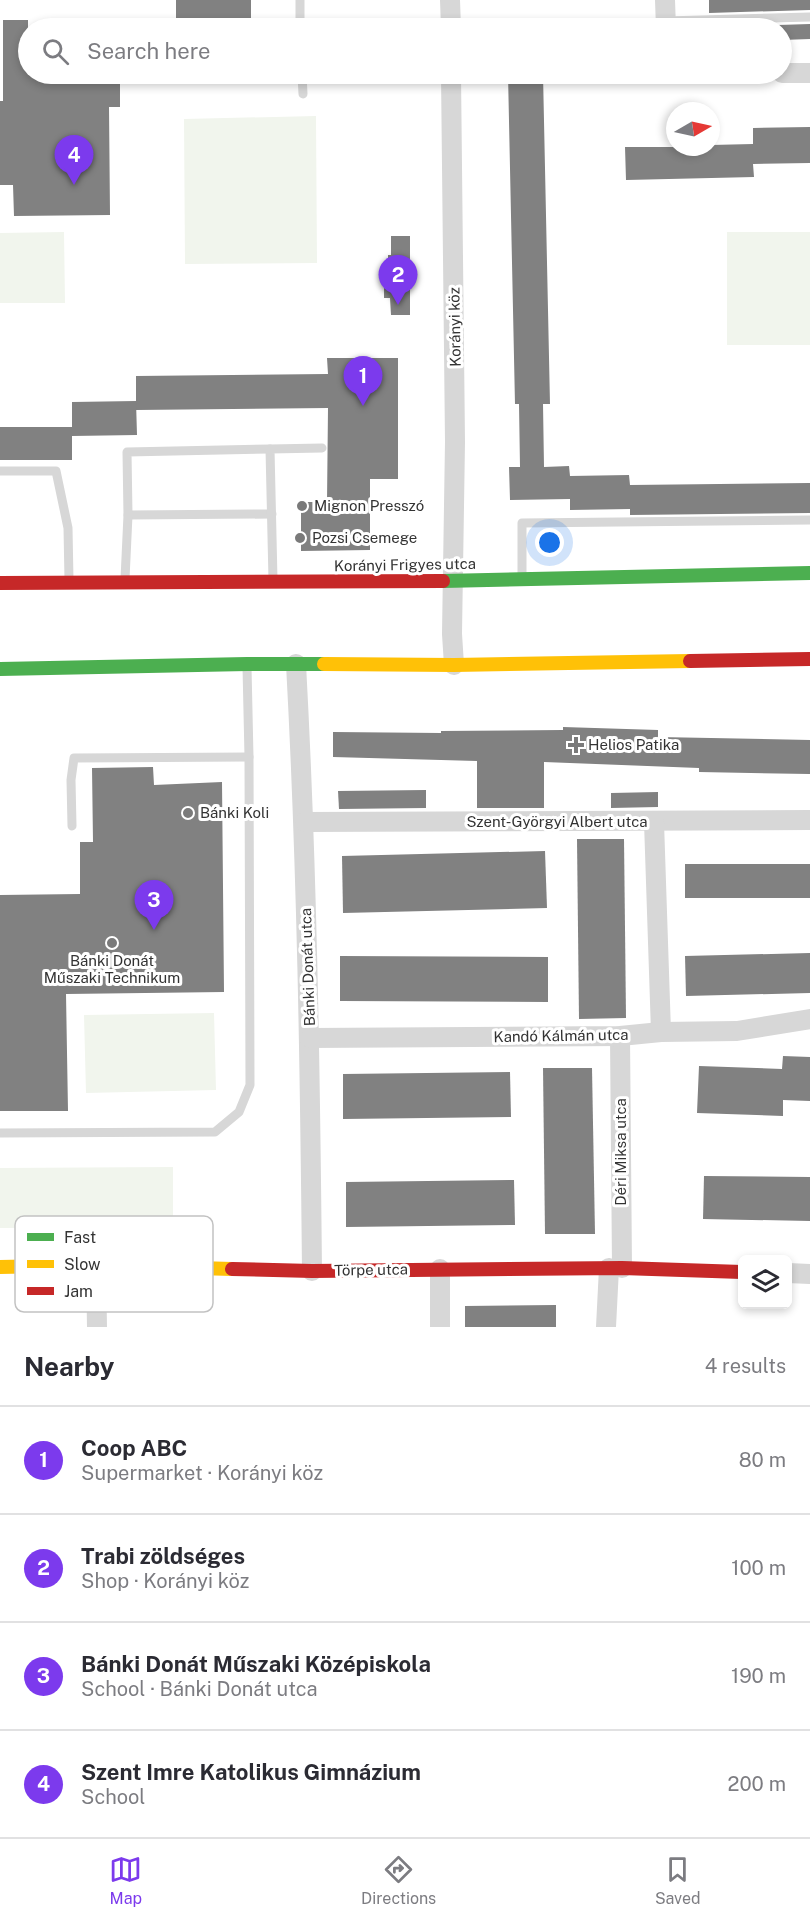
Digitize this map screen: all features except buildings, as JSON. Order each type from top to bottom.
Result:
[{"type":"street","points":[[450,0],[451,18]]},
{"type":"street","points":[[665,0],[666,18]]},
{"type":"street","points":[[792,73],[810,73]]},
{"type":"street","name":"Korányi köz","points":[[452,84],[455,373],[454,665]]},
{"type":"street","name":"Korányi Frigyes utca","points":[[0,583],[454,581],[810,573]]},
{"type":"street","points":[[0,669],[247,664],[454,665],[810,659]]},
{"type":"street","name":"Bánki Donát utca","points":[[296,664],[304,822],[310,1038],[312,1271]]},
{"type":"street","name":"Szent-Györgyi Albert utca","points":[[304,822],[810,820]]},
{"type":"street","points":[[654,822],[661,1032]]},
{"type":"street","name":"Kandó Kálmán utca","points":[[310,1038],[620,1036],[661,1032],[737,1031],[810,1019]]},
{"type":"street","name":"Déri Miksa utca","points":[[606,1327],[615,1268],[620,1036]]},
{"type":"street","name":"Törpe utca","points":[[0,1267],[15,1267]]},
{"type":"street","name":"Törpe utca","points":[[213,1268],[312,1271],[615,1268],[738,1272]]},
{"type":"street","points":[[440,1269],[440,1327]]},
{"type":"street","points":[[792,1273],[810,1274]]},
{"type":"street","points":[[97,1312],[97,1327]]},
{"type":"lane","points":[[300,0],[300,18]]},
{"type":"lane","points":[[792,18],[810,17]]},
{"type":"lane","points":[[302,84],[303,94]]},
{"type":"lane","points":[[125,581],[128,515],[127,452],[322,448]]},
{"type":"lane","points":[[270,449],[273,582]]},
{"type":"lane","points":[[0,471],[56,471],[68,528],[69,582]]},
{"type":"lane","points":[[128,515],[272,514]]},
{"type":"lane","points":[[522,578],[522,523],[810,520]]},
{"type":"lane","points":[[0,1133],[215,1132],[239,1112],[250,1085],[247,664]]},
{"type":"lane","points":[[72,826],[71,780],[74,759],[249,757]]},
{"type":"shaded area","points":[[316,116],[317,263],[185,264],[184,119]]},
{"type":"shaded area","points":[[64,232],[65,303],[0,303],[0,233]]},
{"type":"shaded area","points":[[727,232],[810,232],[810,345],[727,345]]},
{"type":"shaded area","points":[[214,1013],[216,1090],[86,1093],[84,1015]]},
{"type":"shaded area","points":[[173,1167],[173,1216],[15,1216],[15,1228],[0,1228],[0,1168]]},
{"type":"traffic: fast","points":[[443,581],[810,573]]},
{"type":"traffic: fast","points":[[0,669],[324,664]]},
{"type":"traffic: slow","points":[[324,664],[454,665],[690,661]]},
{"type":"traffic: slow","points":[[0,1267],[15,1267]]},
{"type":"traffic: slow","points":[[213,1268],[232,1269]]},
{"type":"traffic: jam","points":[[0,583],[443,581]]},
{"type":"traffic: jam","points":[[690,661],[810,659]]},
{"type":"traffic: jam","points":[[232,1269],[312,1271],[622,1268],[738,1272]]},
{"type":"place","name":"Szent Imre Katolikus Gimnázium","points":[[74,185]]},
{"type":"place","name":"Trabi zöldséges","points":[[398,305]]},
{"type":"place","name":"Coop ABC","points":[[363,406]]},
{"type":"place","name":"Mignon Presszó","points":[[302,506]]},
{"type":"place","name":"Pozsi Csemege","points":[[300,538]]},
{"type":"place","name":"Helios Patika","points":[[576,745]]},
{"type":"place","name":"Bánki Koli","points":[[188,813]]},
{"type":"place","name":"Bánki Donát Műszaki Középiskola","points":[[154,930]]},
{"type":"place","name":"Bánki Donát Műszaki Technikum","points":[[112,943]]}]
